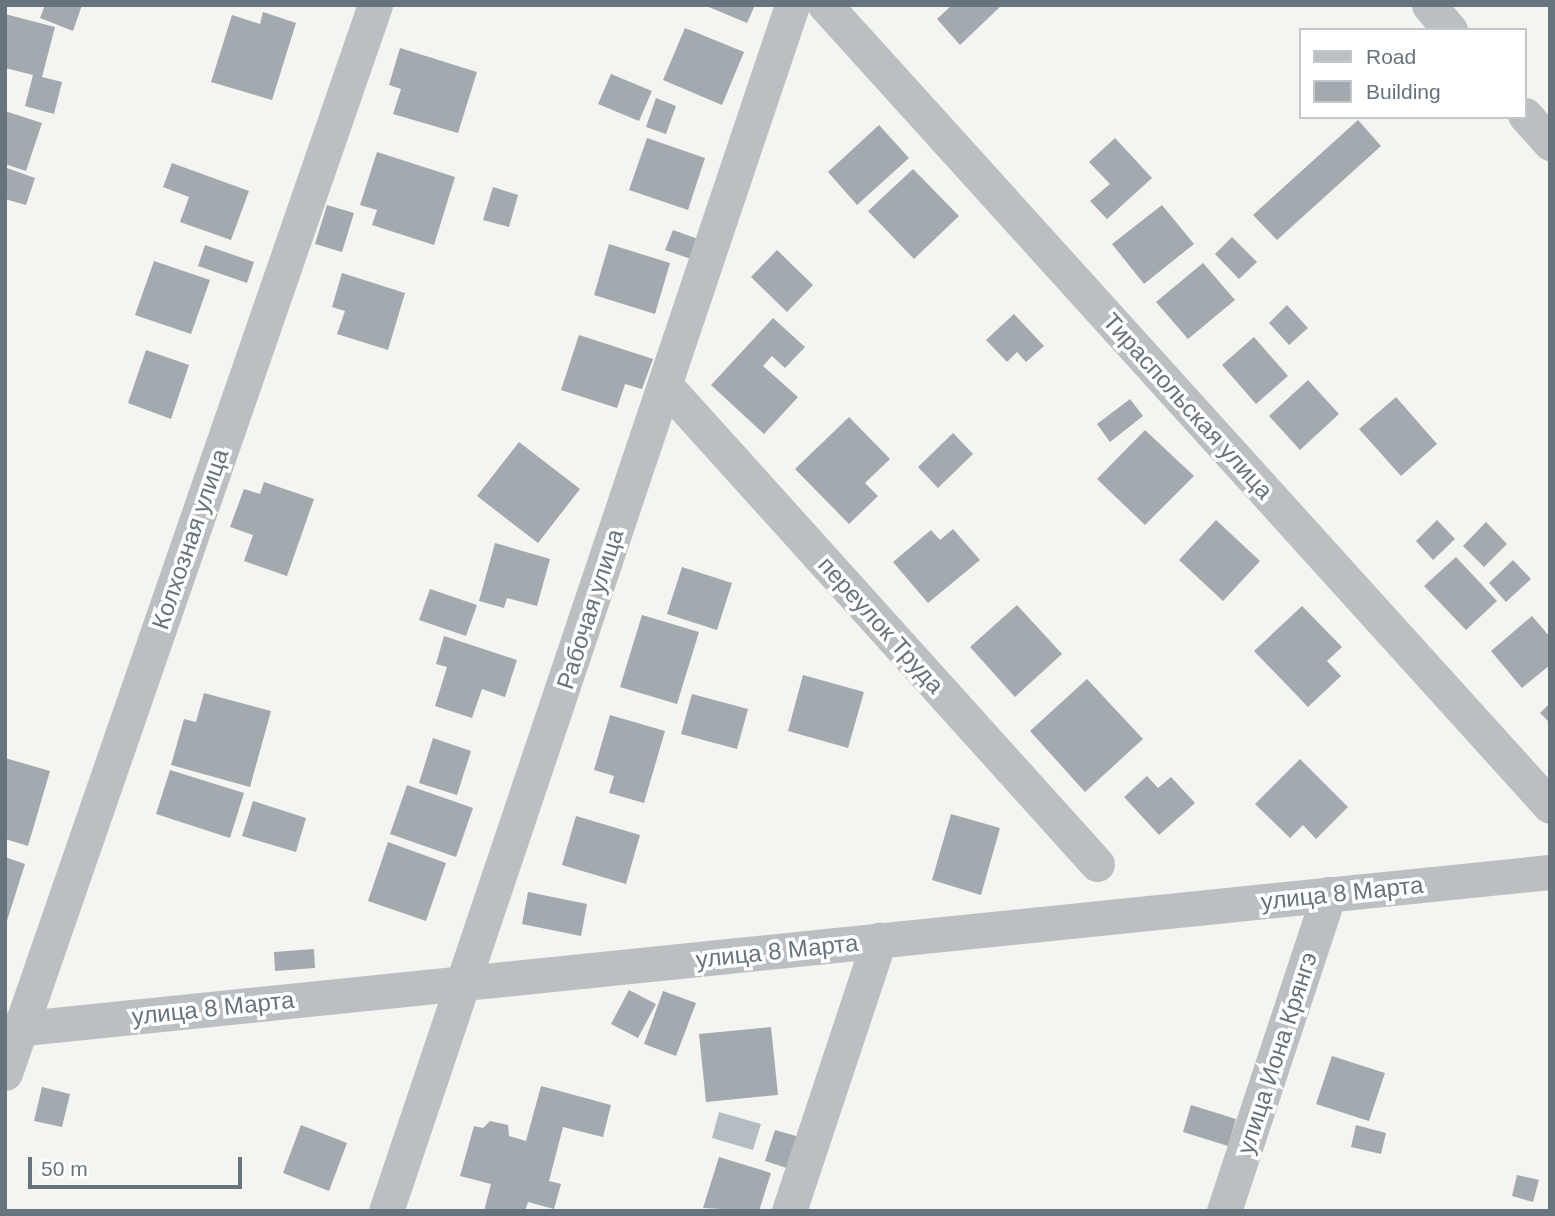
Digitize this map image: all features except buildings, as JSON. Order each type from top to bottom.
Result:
[{"type":"street","name":"Колхозная улица","points":[[5,1073],[13,1029],[375,5]]},
{"type":"street","name":"Рабочая улица","points":[[386,1211],[466,982],[792,5]]},
{"type":"street","name":"Тираспольская улица","points":[[825,5],[1550,806]]},
{"type":"street","points":[[1429,5],[1448,28]]},
{"type":"street","points":[[1527,118],[1550,144]]},
{"type":"street","name":"переулок Труда","points":[[665,385],[1097,864]]},
{"type":"street","name":"улица 8 Марта","points":[[13,1029],[1550,872]]},
{"type":"street","name":"улица Иона Крянгэ","points":[[1224,1211],[1329,894]]},
{"type":"street","points":[[789,1211],[880,940]]},
{"type":"shaded area","points":[[719,1112],[761,1124],[753,1150],[712,1138]]}]
